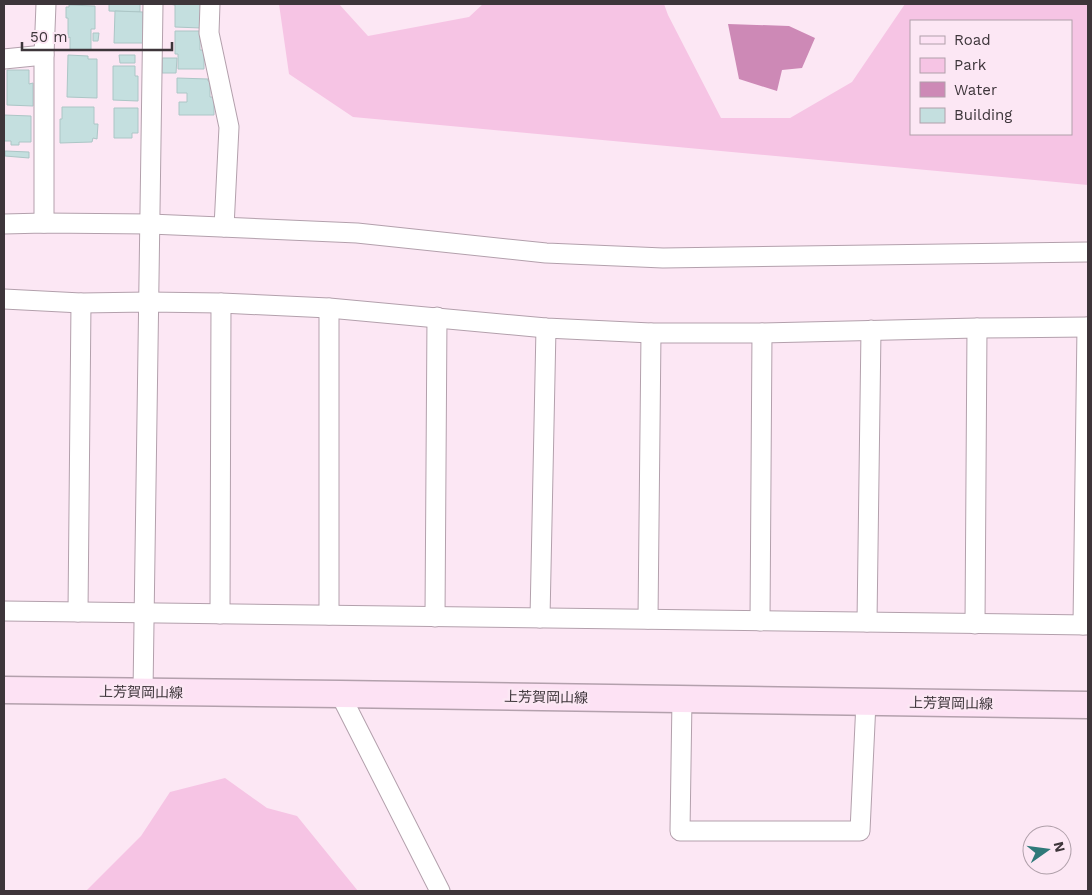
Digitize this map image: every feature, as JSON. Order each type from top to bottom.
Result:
[{"type":"main road","name":"上芳賀岡山線","points":[[4,690],[1088,705]]},
{"type":"street","points":[[44,223],[44,55],[46,4]]},
{"type":"street","points":[[143,692],[153,4]]},
{"type":"street","points":[[210,4],[209,33],[229,126],[224,227]]},
{"type":"street","points":[[4,59],[44,55]]},
{"type":"street","points":[[4,224],[150,224],[357,233],[546,252],[663,258],[1088,252]]},
{"type":"street","points":[[4,299],[81,303],[222,303],[329,308],[546,328],[651,333],[762,333],[1087,327],[1086,625],[4,611]]},
{"type":"street","points":[[78,612],[81,303]]},
{"type":"street","points":[[220,614],[222,303]]},
{"type":"street","points":[[329,308],[329,615]]},
{"type":"street","points":[[435,617],[437,317]]},
{"type":"street","points":[[540,618],[546,328]]},
{"type":"street","points":[[975,624],[978,328]]},
{"type":"street","points":[[867,622],[871,330]]},
{"type":"street","points":[[648,619],[651,333]]},
{"type":"street","points":[[760,621],[762,333]]},
{"type":"street","points":[[340,694],[440,891]]},
{"type":"street","points":[[682,699],[680,831],[860,831],[866,702]]},
{"type":"green space","points":[[279,4],[339,4],[368,36],[469,17],[483,4],[664,4],[721,118],[790,118],[852,82],[905,4],[1088,4],[1088,185],[353,117],[289,74]]},
{"type":"green space","points":[[225,778],[267,808],[297,816],[358,891],[86,891],[141,836],[170,792]]},
{"type":"water","points":[[728,24],[789,26],[815,38],[802,68],[782,70],[777,91],[739,79]]},
{"type":"building","points":[[109,4],[140,4],[140,12],[109,11]]},
{"type":"building","points":[[169,4],[203,4],[201,28],[175,27],[175,5]]},
{"type":"building","points":[[69,5],[95,6],[95,29],[91,29],[91,50],[70,50],[68,18],[66,18],[66,7],[69,7]]},
{"type":"building","points":[[115,11],[143,12],[143,43],[114,43]]},
{"type":"building","points":[[175,31],[200,31],[200,50],[204,50],[204,69],[178,69],[178,54],[175,54]]},
{"type":"building","points":[[93,33],[99,33],[98,41],[93,41]]},
{"type":"building","points":[[68,55],[88,56],[88,59],[97,59],[97,98],[67,97]]},
{"type":"building","points":[[119,55],[135,55],[135,63],[120,63]]},
{"type":"building","points":[[162,58],[177,58],[176,73],[162,73]]},
{"type":"building","points":[[113,66],[135,66],[135,76],[138,76],[138,101],[113,100]]},
{"type":"building","points":[[7,70],[29,70],[29,84],[33,83],[33,106],[7,105]]},
{"type":"building","points":[[177,78],[208,79],[210,81],[210,97],[214,97],[214,115],[179,115],[179,102],[187,102],[187,93],[177,93]]},
{"type":"building","points":[[62,107],[94,107],[94,124],[98,124],[97,139],[93,138],[92,142],[60,143]]},
{"type":"building","points":[[114,108],[138,108],[138,133],[132,133],[132,138],[114,138]]},
{"type":"building","points":[[4,115],[31,116],[31,142],[19,142],[19,145],[11,145],[11,141],[4,141]]},
{"type":"building","points":[[5,151],[29,152],[29,158],[5,156]]}]
